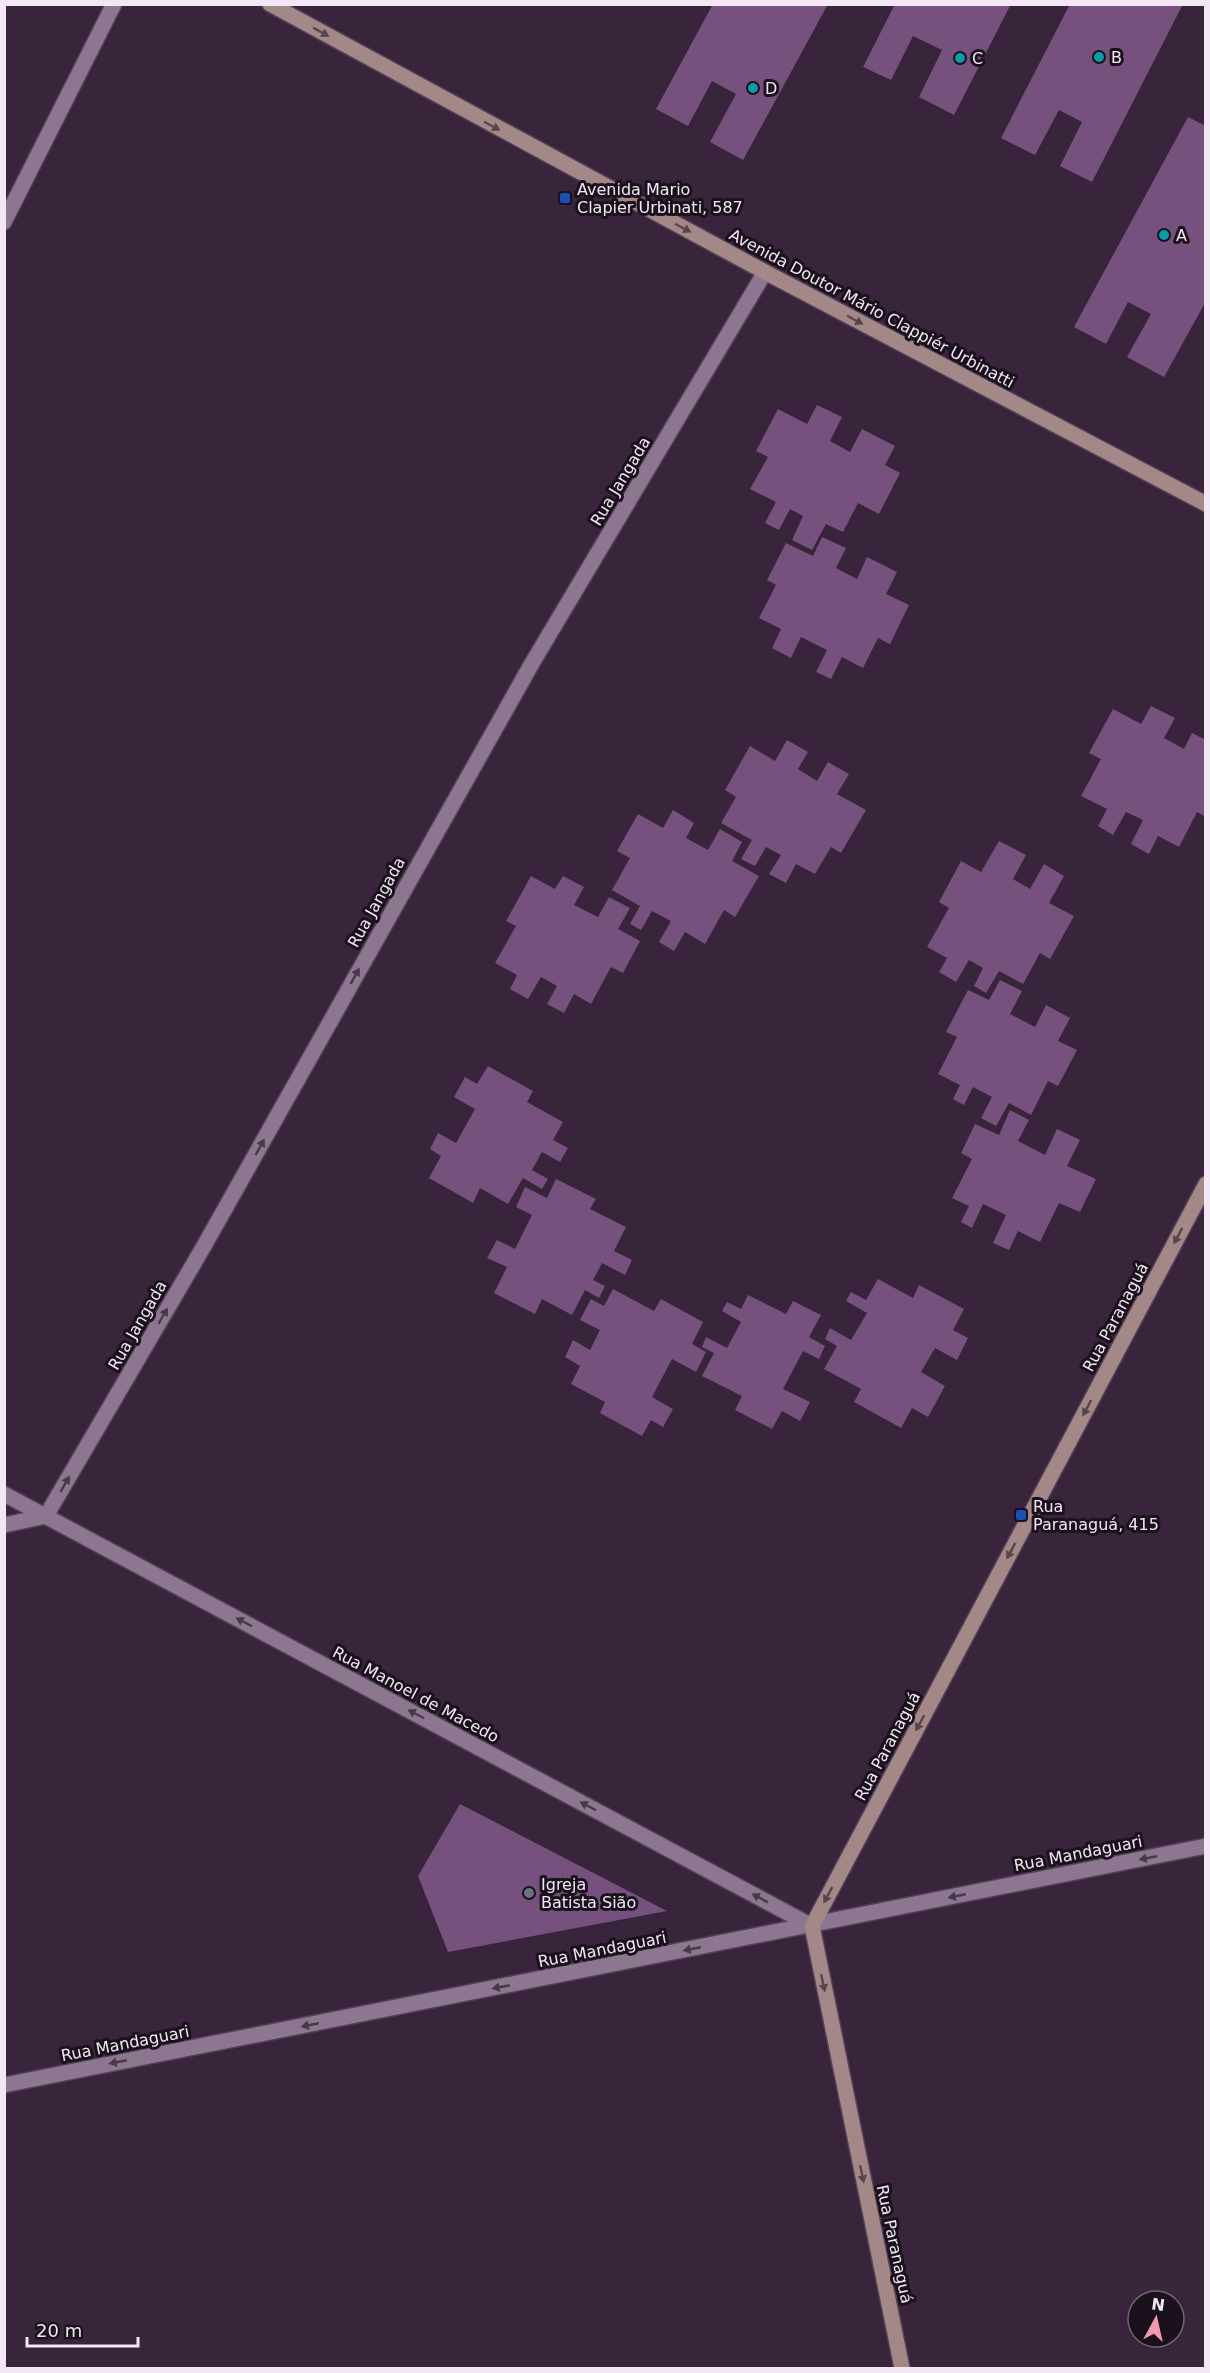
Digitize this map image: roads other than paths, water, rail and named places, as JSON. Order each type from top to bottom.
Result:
[{"type":"main road","name":"Avenida Doutor Mário Clappiér Urbinatti","points":[[270,4],[765,272],[1206,504]]},
{"type":"main road","name":"Rua Paranaguá","points":[[902,2368],[812,1926],[1206,1184]]},
{"type":"street","points":[[4,222],[114,4]]},
{"type":"street","name":"Rua Jangada","points":[[46,1516],[210,1236],[531,665],[765,272]]},
{"type":"street","name":"Rua Manoel de Macedo","points":[[4,1494],[812,1926]]},
{"type":"street","points":[[4,1526],[46,1516]]},
{"type":"street","name":"Rua Mandaguari","points":[[4,2085],[1206,1846]]},
{"type":"place","name":"B","points":[[1099,57]]},
{"type":"place","name":"C","points":[[960,58]]},
{"type":"place","name":"D","points":[[753,88]]},
{"type":"place","name":"Avenida Mario Clapier Urbinati, 587","points":[[565,198]]},
{"type":"place","name":"A","points":[[1164,235]]},
{"type":"place","name":"Rua Paranaguá, 415","points":[[1021,1515]]},
{"type":"place","name":"Igreja Batista Sião","points":[[529,1893]]}]
